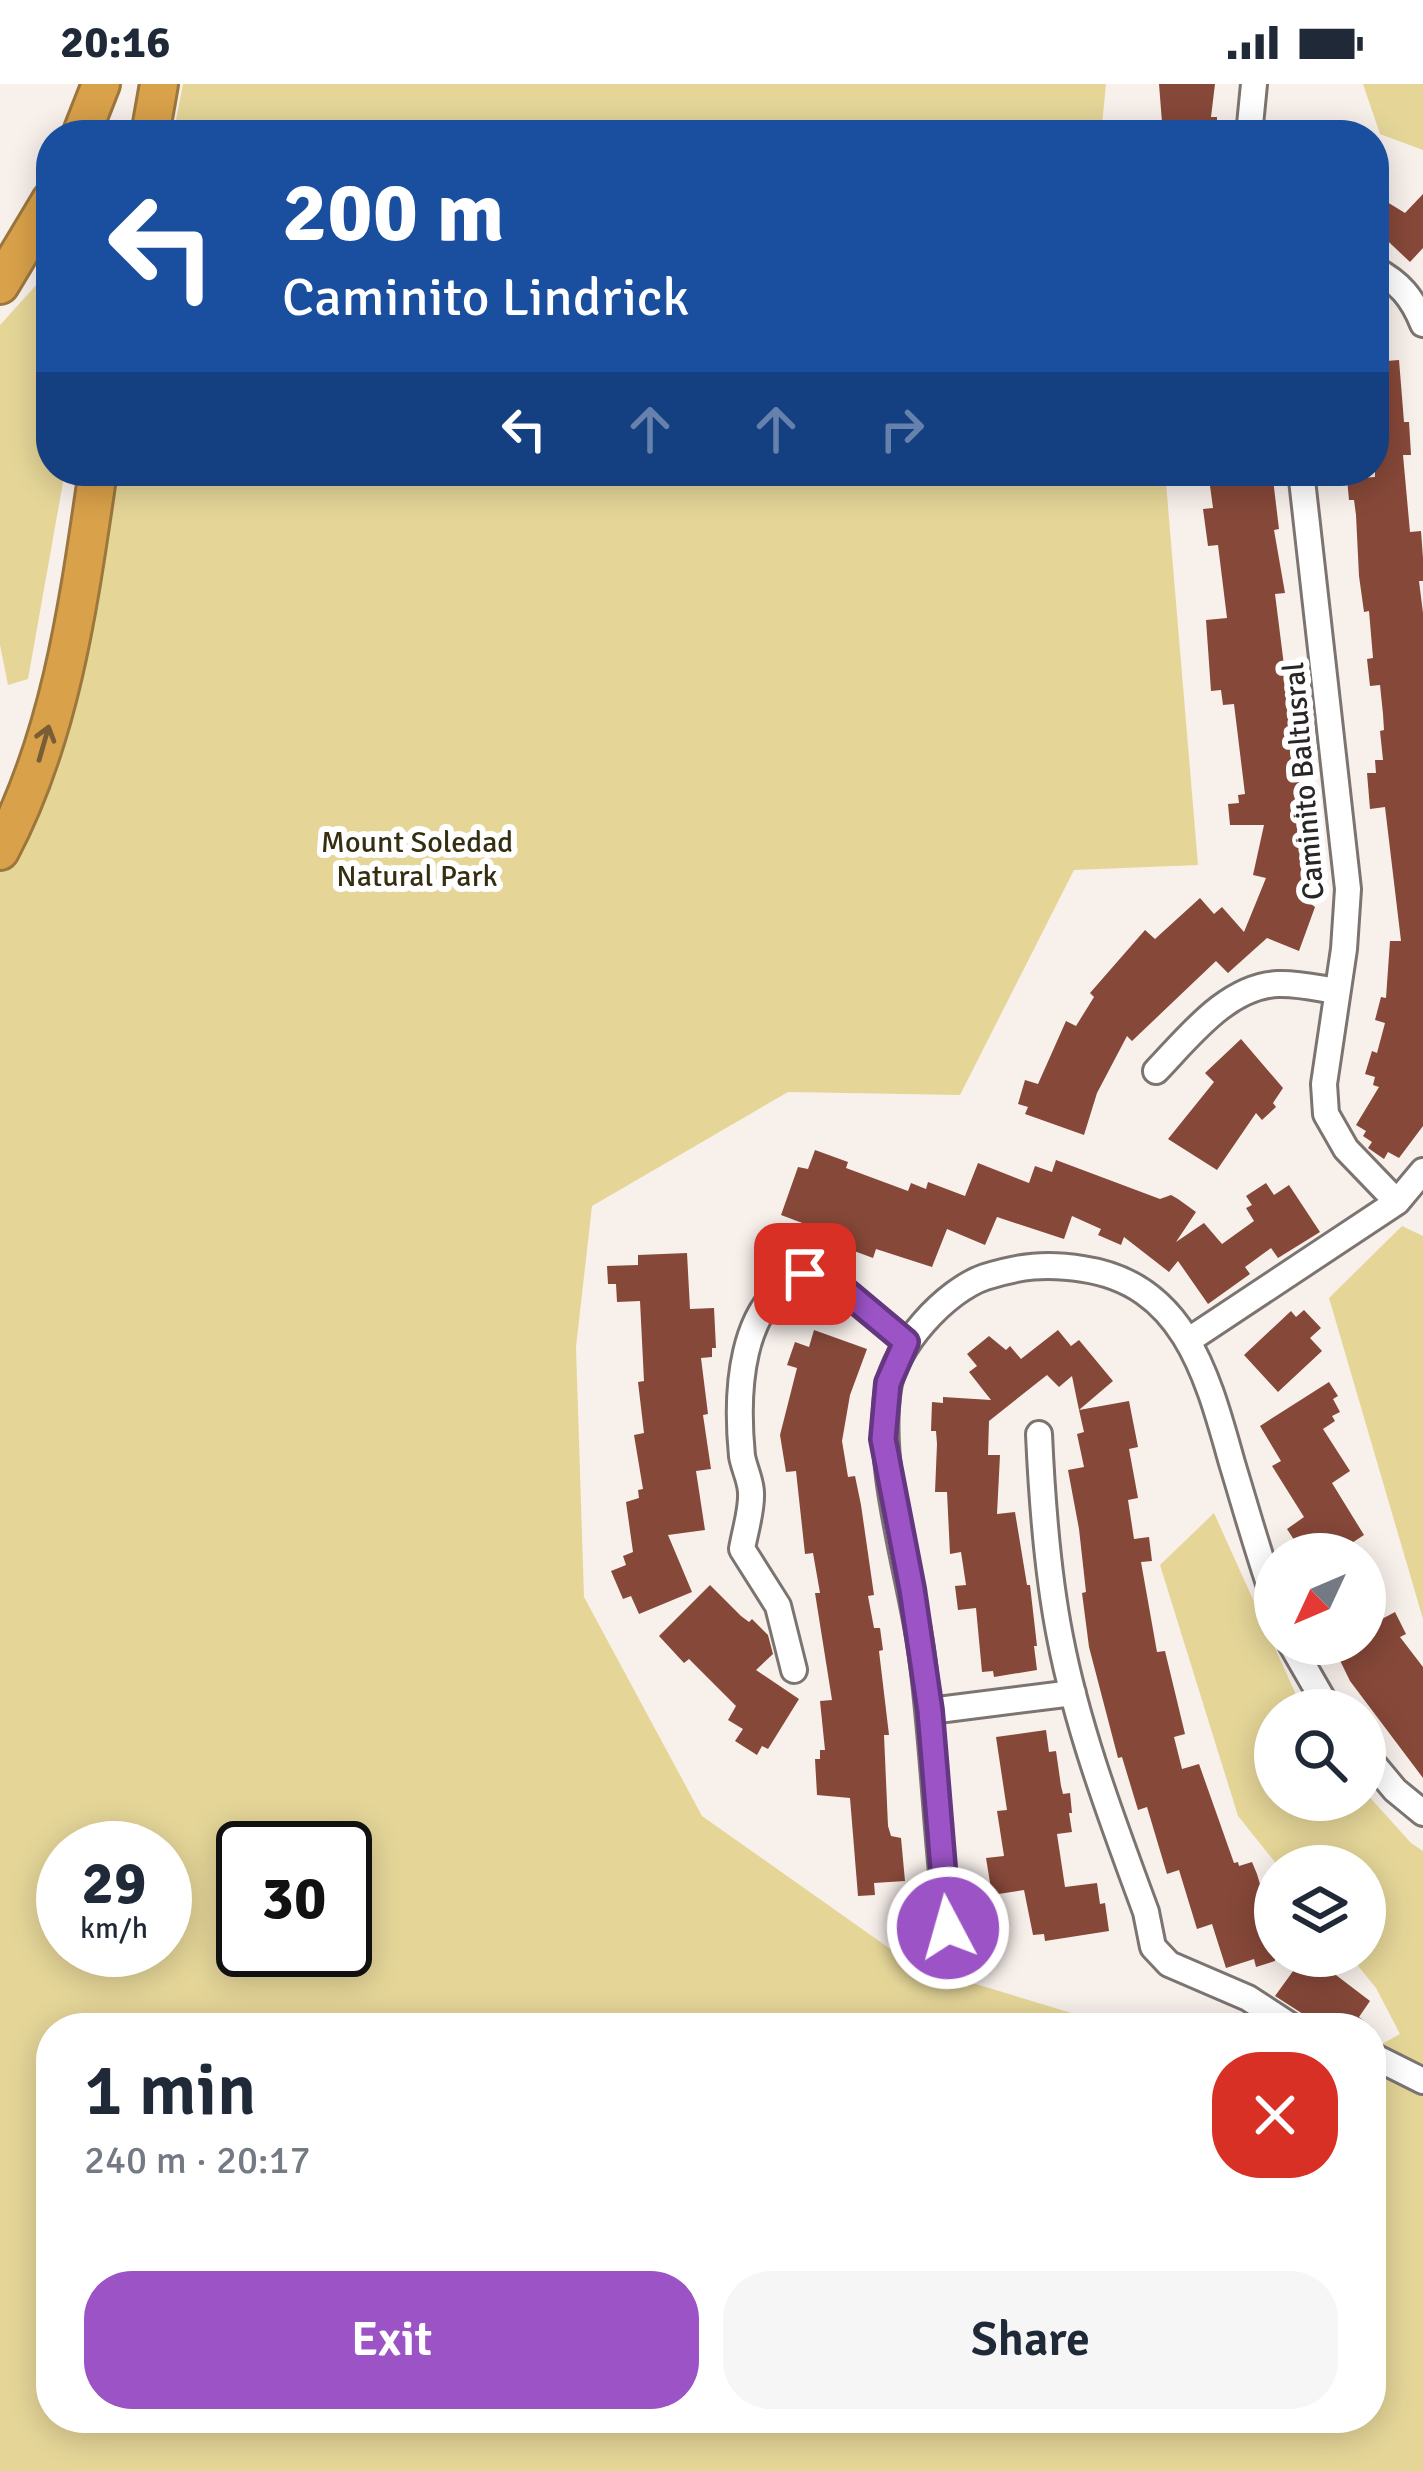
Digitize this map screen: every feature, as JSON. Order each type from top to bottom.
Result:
[{"type":"highway","points":[[87,120],[101,84]]},
{"type":"highway","points":[[152,120],[158,84]]},
{"type":"highway","points":[[0,285],[36,225]]},
{"type":"highway","points":[[0,851],[42,757],[75,621],[96,486]]},
{"type":"street","points":[[1251,120],[1254,84]]},
{"type":"street","points":[[1389,277],[1412,299],[1423,324]]},
{"type":"street","name":"Caminito Baltusral","points":[[1303,486],[1348,889],[1324,1084],[1326,1114],[1346,1149],[1397,1202]]},
{"type":"street","points":[[1156,1071],[1214,1011],[1256,989],[1277,984],[1336,991]]},
{"type":"street","points":[[1189,1340],[1397,1202],[1423,1171]]},
{"type":"street","points":[[948,1928],[930,1711],[883,1439],[888,1383],[906,1342],[966,1284],[1019,1266],[1047,1263],[1109,1273],[1141,1290],[1172,1317],[1189,1340],[1210,1386],[1254,1533]]},
{"type":"street","points":[[794,1670],[778,1606],[742,1549],[751,1491],[743,1461],[740,1388],[756,1318],[790,1280],[805,1274],[838,1285],[906,1342]]},
{"type":"street","points":[[1039,1434],[1059,1634],[1073,1694],[1146,1912],[1153,1947],[1169,1964],[1271,2013]]},
{"type":"street","points":[[930,1711],[1073,1694]]},
{"type":"street","points":[[1386,1779],[1423,1813]]},
{"type":"street","points":[[1386,2062],[1423,2081]]},
{"type":"green space","points":[[183,84],[1106,84],[1102,120],[176,120]]},
{"type":"green space","points":[[1363,84],[1423,84],[1423,150],[1389,137],[1389,120],[1375,120]]},
{"type":"green space","points":[[36,285],[36,486],[62,486],[28,679],[8,685],[0,645],[0,325]]},
{"type":"green space","name":"Mount Soledad Natural Park","points":[[103,486],[1166,486],[1198,865],[1074,870],[960,1095],[788,1092],[592,1206],[576,1347],[584,1597],[702,1816],[913,1965],[1071,2013],[36,2013],[36,2433],[1386,2433],[1386,2042],[1400,2034],[1367,1977],[1386,1977],[1386,1845],[1261,1845],[1238,1816],[1160,1565],[1214,1513],[1254,1602],[1254,1665],[1283,1665],[1294,1689],[1254,1689],[1254,1821],[1386,1821],[1386,1815],[1423,1851],[1423,2471],[0,2471],[0,851]]},
{"type":"green space","points":[[1402,1226],[1423,1236],[1423,1619],[1329,1298]]},
{"type":"building","points":[[1159,84],[1215,84],[1211,117],[1217,120],[1162,120]]},
{"type":"building","points":[[1423,194],[1423,248],[1410,262],[1389,242],[1389,203],[1405,213]]},
{"type":"building","points":[[1399,360],[1404,422],[1409,422],[1411,455],[1403,455],[1410,532],[1421,531],[1423,558],[1423,581],[1419,581],[1423,613],[1423,1126],[1399,1158],[1388,1152],[1384,1159],[1368,1148],[1372,1142],[1356,1125],[1379,1087],[1373,1085],[1375,1077],[1365,1074],[1385,1023],[1375,1020],[1381,997],[1386,998],[1390,941],[1401,941],[1385,807],[1370,809],[1367,773],[1376,773],[1375,760],[1383,760],[1383,714],[1380,685],[1370,686],[1369,611],[1364,612],[1356,515],[1348,486],[1389,486],[1389,361]]},
{"type":"building","points":[[1210,486],[1274,486],[1279,529],[1274,530],[1285,593],[1275,594],[1290,713],[1299,715],[1310,780],[1314,839],[1308,862],[1315,863],[1307,901],[1315,907],[1299,951],[1267,938],[1228,973],[1216,961],[1132,1041],[1127,1036],[1097,1093],[1084,1135],[1025,1114],[1028,1107],[1018,1104],[1025,1080],[1038,1084],[1066,1021],[1076,1026],[1094,997],[1090,993],[1145,930],[1155,939],[1200,898],[1214,914],[1222,907],[1244,932],[1266,878],[1253,875],[1264,825],[1230,825],[1228,804],[1239,803],[1238,795],[1245,794],[1234,704],[1223,705],[1221,690],[1211,691],[1206,620],[1227,618],[1218,545],[1208,546],[1203,509],[1213,508]]},
{"type":"building","points":[[1241,1039],[1283,1088],[1273,1103],[1276,1107],[1262,1120],[1256,1113],[1217,1170],[1168,1139],[1214,1082],[1205,1073]]},
{"type":"building","points":[[815,1150],[848,1162],[846,1168],[908,1191],[911,1183],[926,1189],[928,1182],[965,1196],[978,1163],[1029,1183],[1035,1166],[1052,1172],[1056,1160],[1160,1199],[1171,1195],[1178,1199],[1196,1212],[1176,1242],[1204,1223],[1222,1244],[1254,1221],[1246,1208],[1252,1205],[1246,1196],[1266,1183],[1274,1195],[1289,1185],[1320,1232],[1278,1258],[1271,1248],[1245,1267],[1250,1274],[1208,1304],[1178,1261],[1169,1272],[1124,1237],[1121,1245],[1072,1216],[1064,1239],[997,1217],[985,1245],[947,1229],[932,1267],[876,1249],[873,1258],[846,1248],[847,1244],[827,1237],[829,1233],[781,1215],[798,1167],[808,1169]]},
{"type":"building","points":[[687,1253],[690,1309],[714,1308],[716,1348],[712,1348],[712,1357],[701,1358],[711,1469],[696,1471],[705,1530],[668,1535],[692,1592],[639,1614],[631,1596],[623,1599],[611,1571],[626,1565],[623,1556],[633,1552],[626,1502],[639,1498],[638,1490],[643,1489],[634,1435],[644,1433],[638,1382],[644,1381],[640,1301],[617,1302],[616,1284],[608,1284],[607,1266],[638,1265],[638,1255]]},
{"type":"building","points":[[1304,1310],[1321,1328],[1310,1338],[1322,1351],[1278,1392],[1244,1355],[1291,1311],[1296,1317]]},
{"type":"building","points":[[814,1330],[867,1349],[850,1395],[842,1441],[848,1477],[855,1476],[861,1505],[874,1628],[880,1628],[889,1735],[884,1735],[888,1826],[891,1836],[901,1838],[905,1881],[874,1883],[875,1895],[858,1896],[850,1798],[817,1795],[815,1759],[825,1750],[820,1701],[832,1700],[813,1553],[805,1554],[796,1471],[786,1472],[780,1435],[797,1368],[787,1365],[795,1342],[809,1347]]},
{"type":"building","points":[[1058,1330],[1071,1346],[1079,1340],[1113,1381],[1079,1410],[1072,1376],[1059,1387],[1047,1375],[989,1421],[988,1455],[1000,1455],[997,1514],[1015,1512],[1037,1646],[1037,1670],[994,1677],[993,1671],[982,1672],[976,1608],[958,1610],[955,1586],[966,1585],[961,1552],[950,1554],[947,1492],[935,1492],[932,1402],[943,1403],[943,1397],[991,1400],[969,1372],[977,1366],[967,1354],[989,1336],[1006,1350],[1010,1346],[1021,1359]]},
{"type":"building","points":[[1329,1382],[1338,1396],[1333,1399],[1340,1412],[1323,1429],[1350,1471],[1332,1483],[1363,1533],[1290,1533],[1287,1529],[1304,1517],[1272,1466],[1281,1461],[1260,1426]]},
{"type":"building","points":[[1129,1401],[1138,1447],[1129,1449],[1138,1498],[1128,1500],[1134,1539],[1149,1537],[1152,1561],[1141,1562],[1157,1652],[1165,1651],[1185,1734],[1174,1737],[1182,1769],[1199,1764],[1234,1863],[1252,1862],[1254,1867],[1254,1959],[1226,1968],[1212,1924],[1197,1929],[1179,1870],[1167,1874],[1147,1807],[1138,1810],[1122,1757],[1118,1758],[1089,1647],[1079,1529],[1068,1470],[1084,1467],[1077,1434],[1084,1432],[1079,1410]]},
{"type":"building","points":[[710,1585],[768,1635],[773,1654],[756,1670],[799,1699],[768,1749],[762,1746],[757,1755],[735,1741],[743,1729],[728,1720],[736,1706],[659,1636]]},
{"type":"building","points":[[1395,1612],[1406,1634],[1400,1637],[1423,1667],[1423,1778],[1386,1729],[1386,1689],[1356,1689],[1342,1665],[1386,1665],[1386,1617]]},
{"type":"building","points":[[1046,1730],[1049,1752],[1056,1751],[1063,1794],[1070,1793],[1072,1832],[1057,1834],[1065,1887],[1097,1883],[1109,1931],[1045,1941],[1044,1934],[1033,1935],[1024,1890],[992,1895],[986,1858],[1004,1856],[997,1811],[1007,1810],[996,1737]]},
{"type":"building","points":[[1289,1977],[1339,1977],[1370,2001],[1362,2013],[1301,2013],[1275,1996]]},
{"type":"route","points":[[805,1274],[838,1285],[906,1342],[888,1383],[883,1439],[930,1711],[948,1928]]}]
